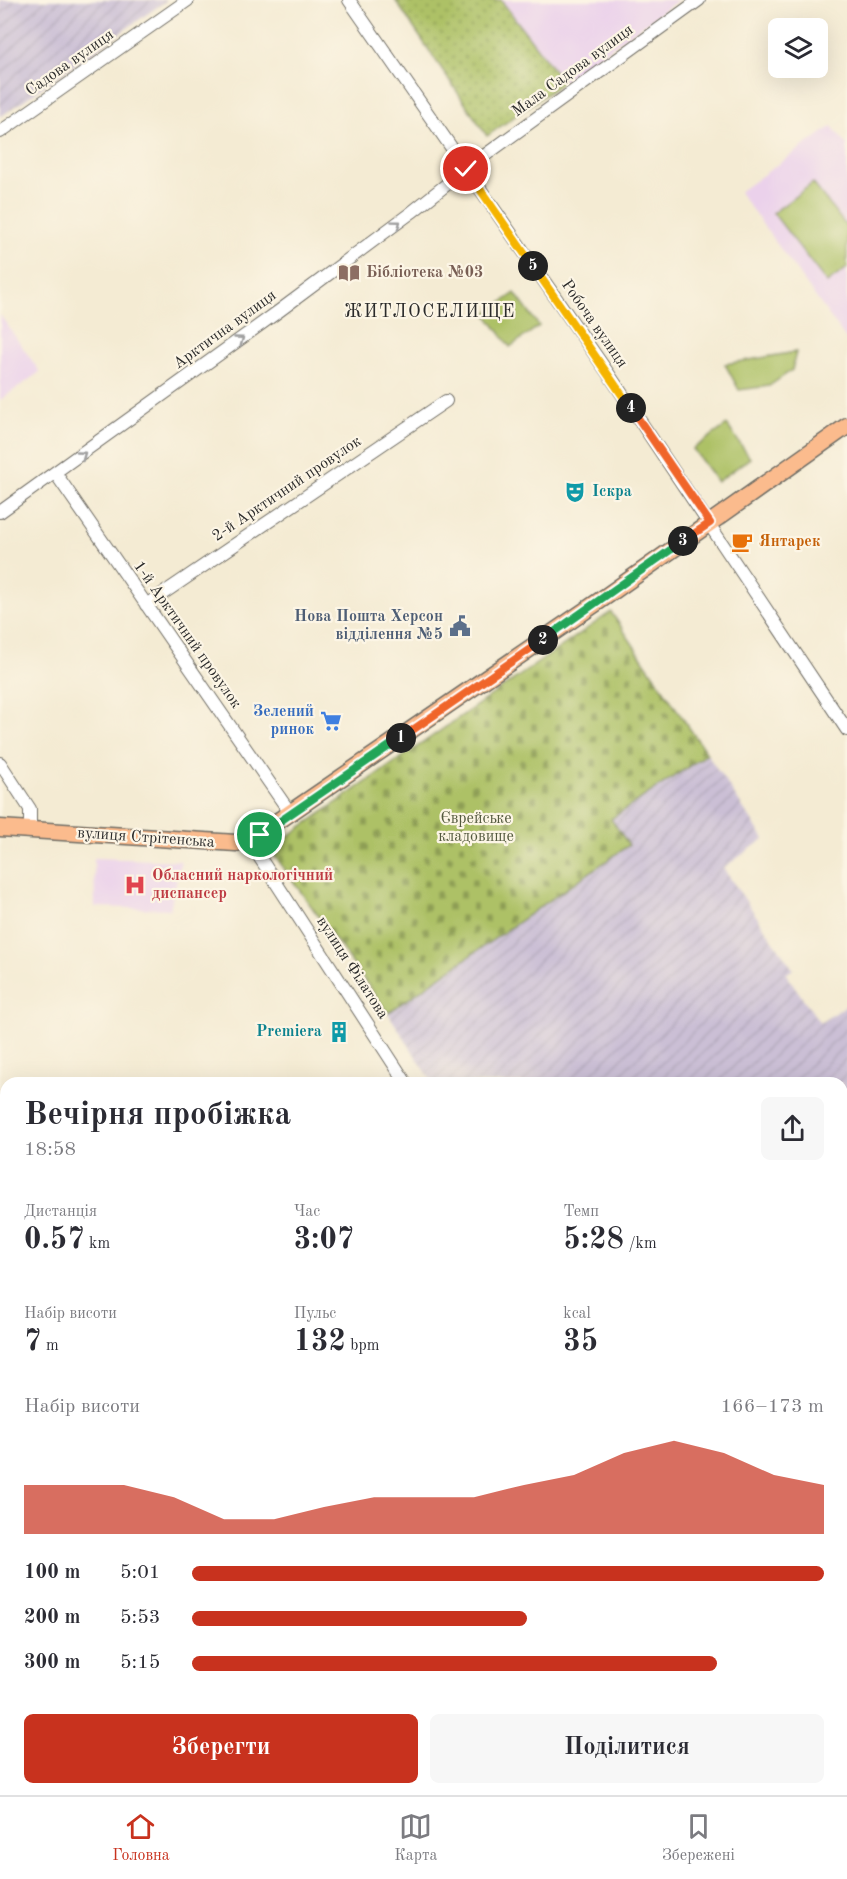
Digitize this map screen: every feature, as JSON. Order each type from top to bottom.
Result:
[{"type":"main road","points":[[249,841],[847,426]]},
{"type":"main road","name":"вулиця Стрітенська","points":[[0,828],[232,843],[249,841]]},
{"type":"street","name":"Садова вулиця","points":[[0,132],[188,0]]},
{"type":"street","name":"Робоча вулиця","points":[[349,0],[710,523],[847,730]]},
{"type":"street","name":"Мала Садова вулиця","points":[[466,169],[699,0]]},
{"type":"street","name":"Арктична вулиця","points":[[0,512],[56,474],[403,219],[466,169]]},
{"type":"street","name":"2-й Арктичний провулок","points":[[146,605],[447,401]]},
{"type":"street","name":"1-й Арктичний провулок","points":[[56,474],[291,814]]},
{"type":"street","points":[[0,763],[30,809],[30,830]]},
{"type":"street","name":"вулиця Філатова","points":[[249,841],[402,1077]]},
{"type":"shaded area","points":[[0,0],[167,0],[0,117]]},
{"type":"shaded area","points":[[501,0],[678,0],[563,82]]},
{"type":"shaded area","points":[[832,126],[847,145],[847,340],[739,192]]},
{"type":"shaded area","points":[[0,315],[40,372],[0,400]]},
{"type":"shaded area","points":[[707,754],[764,839],[723,868],[793,969],[786,974],[820,1023],[847,1005],[847,1077],[429,1077],[388,1013],[629,845],[611,819]]},
{"type":"shaded area","name":"Обласний наркологічний диспансер","points":[[94,858],[181,861],[170,909],[95,907]]},
{"type":"green space","points":[[395,0],[501,0],[563,82],[487,136]]},
{"type":"green space","points":[[813,183],[847,227],[847,268],[827,283],[773,213]]},
{"type":"green space","points":[[515,293],[539,326],[510,347],[486,314]]},
{"type":"green space","points":[[796,352],[792,370],[769,386],[739,390],[725,364]]},
{"type":"green space","points":[[727,425],[750,458],[717,482],[693,449]]},
{"type":"green space","name":"Єврейське кладовище","points":[[611,612],[707,754],[611,819],[629,845],[388,1013],[270,849]]},
{"type":"place","name":"Бібліотека №03","points":[[349,273]]},
{"type":"place","name":"Іскра","points":[[575,492]]},
{"type":"place","name":"Янтарек","points":[[742,542]]},
{"type":"place","name":"Нова Пошта Херсон відділення №5","points":[[460,626]]},
{"type":"place","name":"Зелений ринок","points":[[331,721]]},
{"type":"place","name":"Обласний наркологічний диспансер","points":[[135,885]]},
{"type":"place","name":"Premiera","points":[[339,1032]]},
{"type":"district","name":"ЖИТЛОСЕЛИЩЕ","points":[[430,312]]},
{"type":"route","points":[[260,835],[608,596],[710,523],[466,169]]}]
